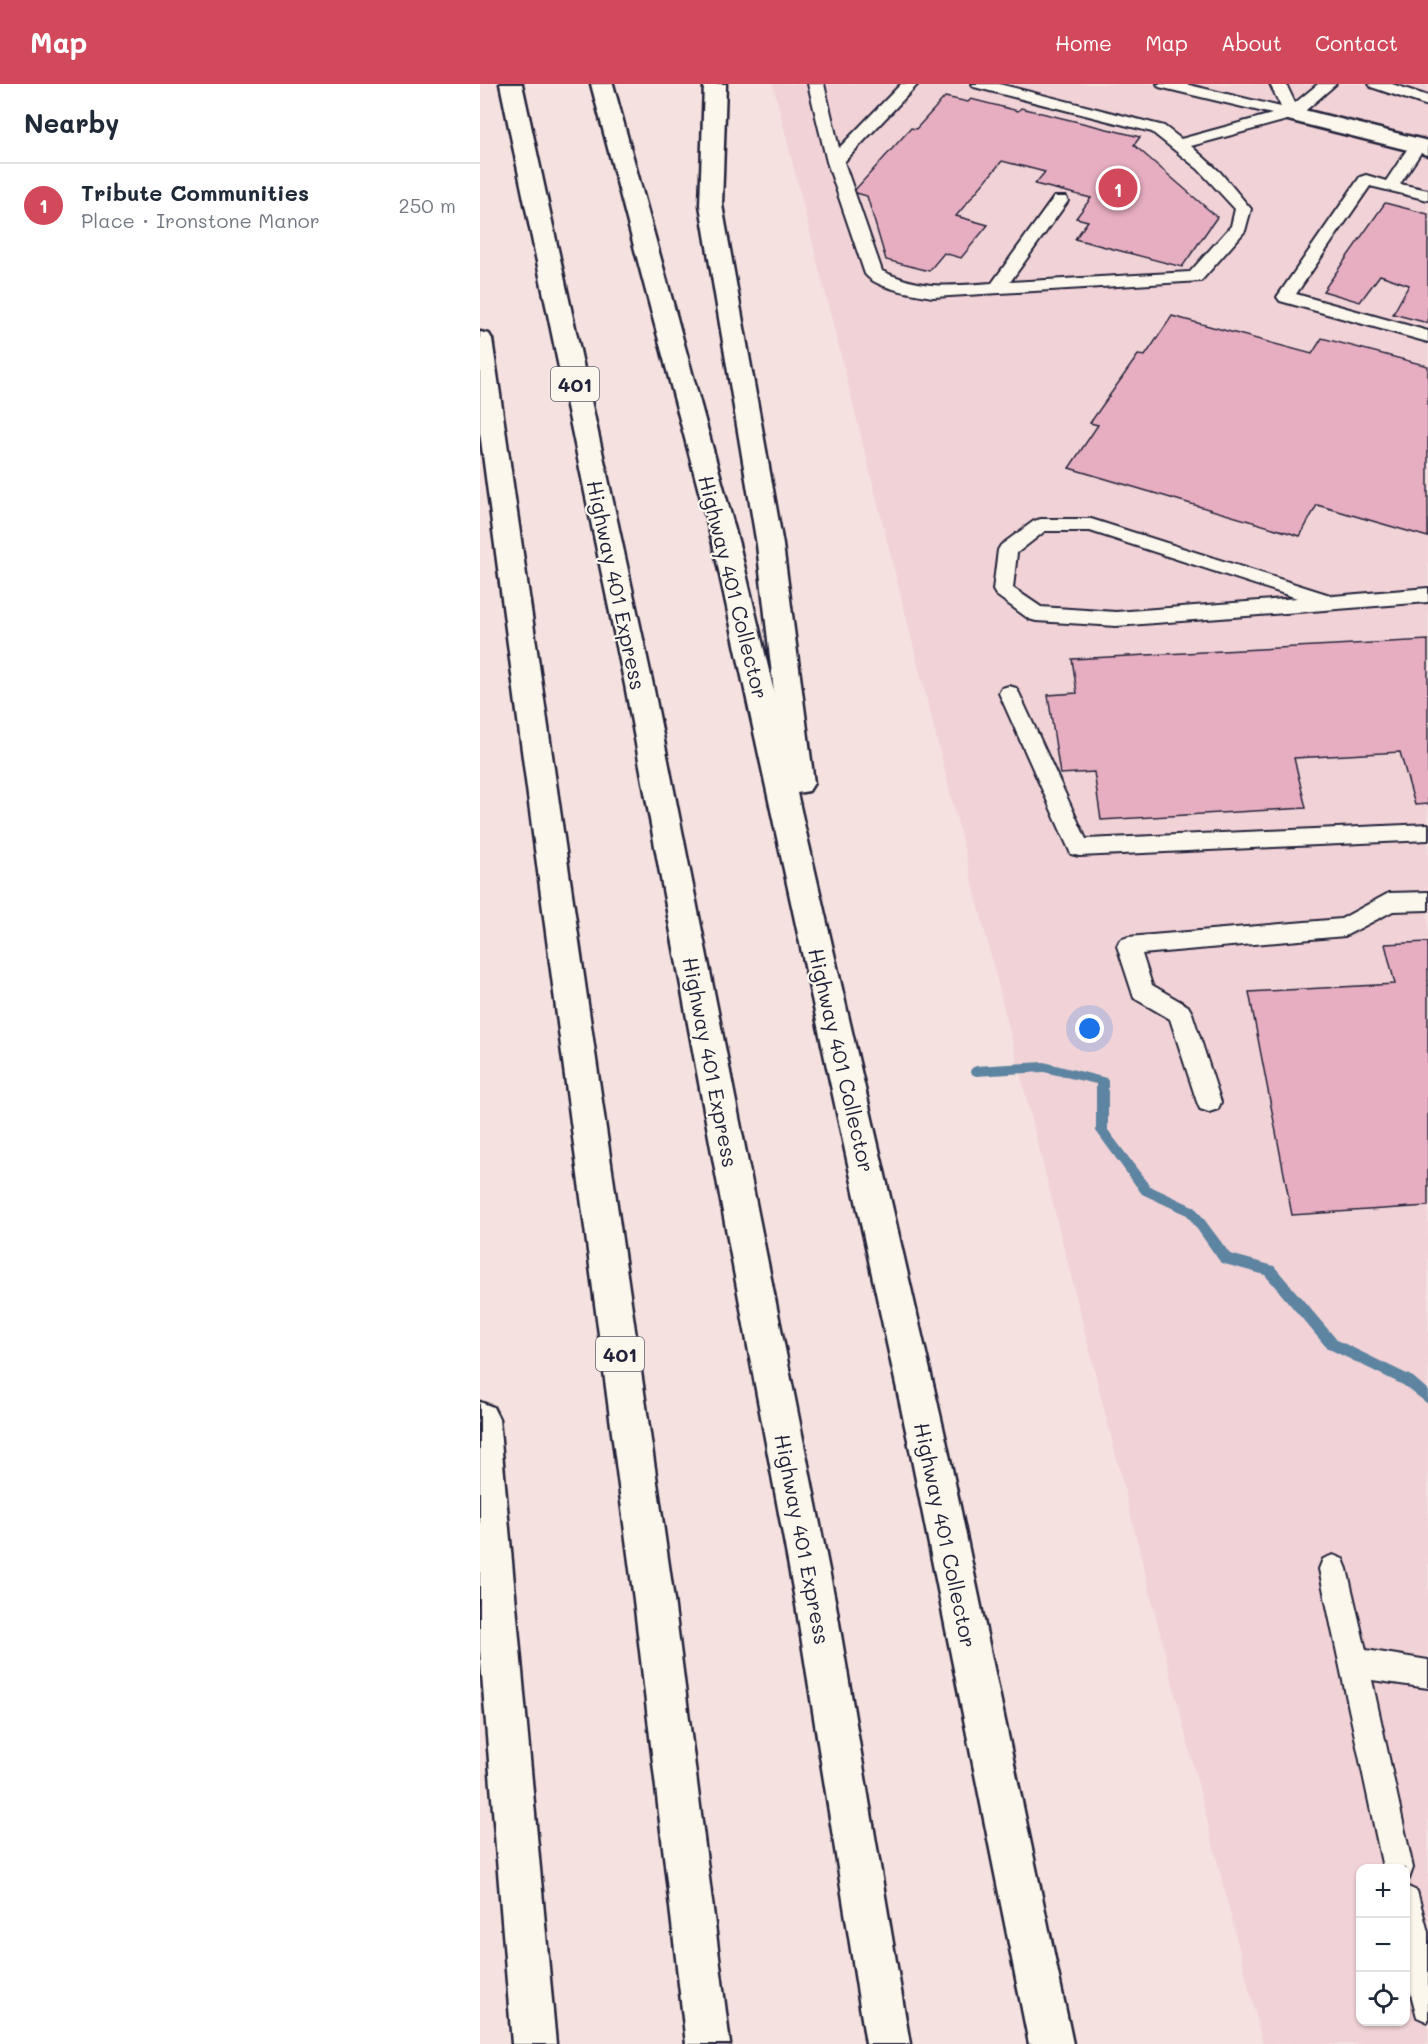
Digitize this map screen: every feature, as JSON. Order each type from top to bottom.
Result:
[{"type":"main road","name":"Highway 401 Express","points":[[511,84],[639,685],[816,1605],[888,2044]]},
{"type":"main road","name":"Highway 401 Collector","points":[[602,84],[727,548],[927,1440],[1051,2044]]},
{"type":"main road","points":[[715,84],[711,205],[770,545],[820,961]]},
{"type":"main road","points":[[1292,114],[1423,146]]},
{"type":"main road","name":"401","points":[[480,339],[654,1600],[708,2044]]},
{"type":"main road","points":[[480,1419],[534,2044]]},
{"type":"lane","points":[[816,84],[835,162],[874,274],[898,285],[933,292],[1195,277],[1239,227],[1243,208],[1232,193],[1180,144],[1158,129],[980,84]]},
{"type":"lane","points":[[835,162],[910,84]]},
{"type":"lane","points":[[1166,84],[1292,114]]},
{"type":"lane","points":[[1278,84],[1292,114]]},
{"type":"lane","points":[[1180,144],[1292,114],[1328,84]]},
{"type":"lane","points":[[1377,84],[1428,101]]},
{"type":"lane","points":[[1390,186],[1423,146]]},
{"type":"lane","points":[[1428,195],[1366,180],[1286,297],[1428,337]]},
{"type":"lane","points":[[997,288],[1060,201]]},
{"type":"lane","points":[[1334,603],[1091,525],[1041,525],[1008,550],[1003,590],[1036,614],[1116,620],[1334,603],[1428,595]]},
{"type":"lane","points":[[1009,693],[1079,848],[1428,832]]},
{"type":"lane","points":[[1209,1102],[1180,1013],[1142,991],[1128,946],[1345,927],[1389,902],[1428,901]]},
{"type":"lane","points":[[1333,1569],[1397,1864]]},
{"type":"lane","points":[[1354,1663],[1428,1674]]},
{"type":"lane","points":[[1409,1918],[1428,2006]]},
{"type":"shaded area","points":[[773,84],[1428,84],[1428,2044],[1263,2044]]},
{"type":"building","points":[[945,97],[968,102],[971,99],[1018,111],[1021,108],[1140,137],[1134,145],[1217,217],[1182,267],[1075,239],[1088,221],[1076,218],[1091,198],[1035,184],[1045,172],[1002,161],[956,216],[988,225],[961,258],[944,253],[929,271],[886,260],[867,196],[853,192],[911,128],[916,129]]},
{"type":"building","points":[[1385,203],[1428,214],[1428,323],[1393,314],[1409,285],[1380,275],[1360,302],[1323,291]]},
{"type":"building","points":[[1172,316],[1312,354],[1322,338],[1428,366],[1428,537],[1317,505],[1300,536],[1069,468],[1098,425],[1090,423],[1138,355],[1145,356]]},
{"type":"building","points":[[1428,640],[1428,804],[1415,805],[1400,752],[1294,758],[1306,808],[1101,820],[1094,772],[1060,774],[1048,695],[1077,693],[1072,659]]},
{"type":"building","points":[[1428,942],[1428,1206],[1292,1215],[1249,992],[1395,984],[1385,944]]},
{"type":"waterway","points":[[976,1071],[1044,1067],[1102,1081],[1102,1131],[1146,1190],[1191,1211],[1226,1259],[1269,1270],[1332,1344],[1408,1381],[1428,1398]]},
{"type":"place","name":"Tribute Communities","points":[[1118,188]]}]
